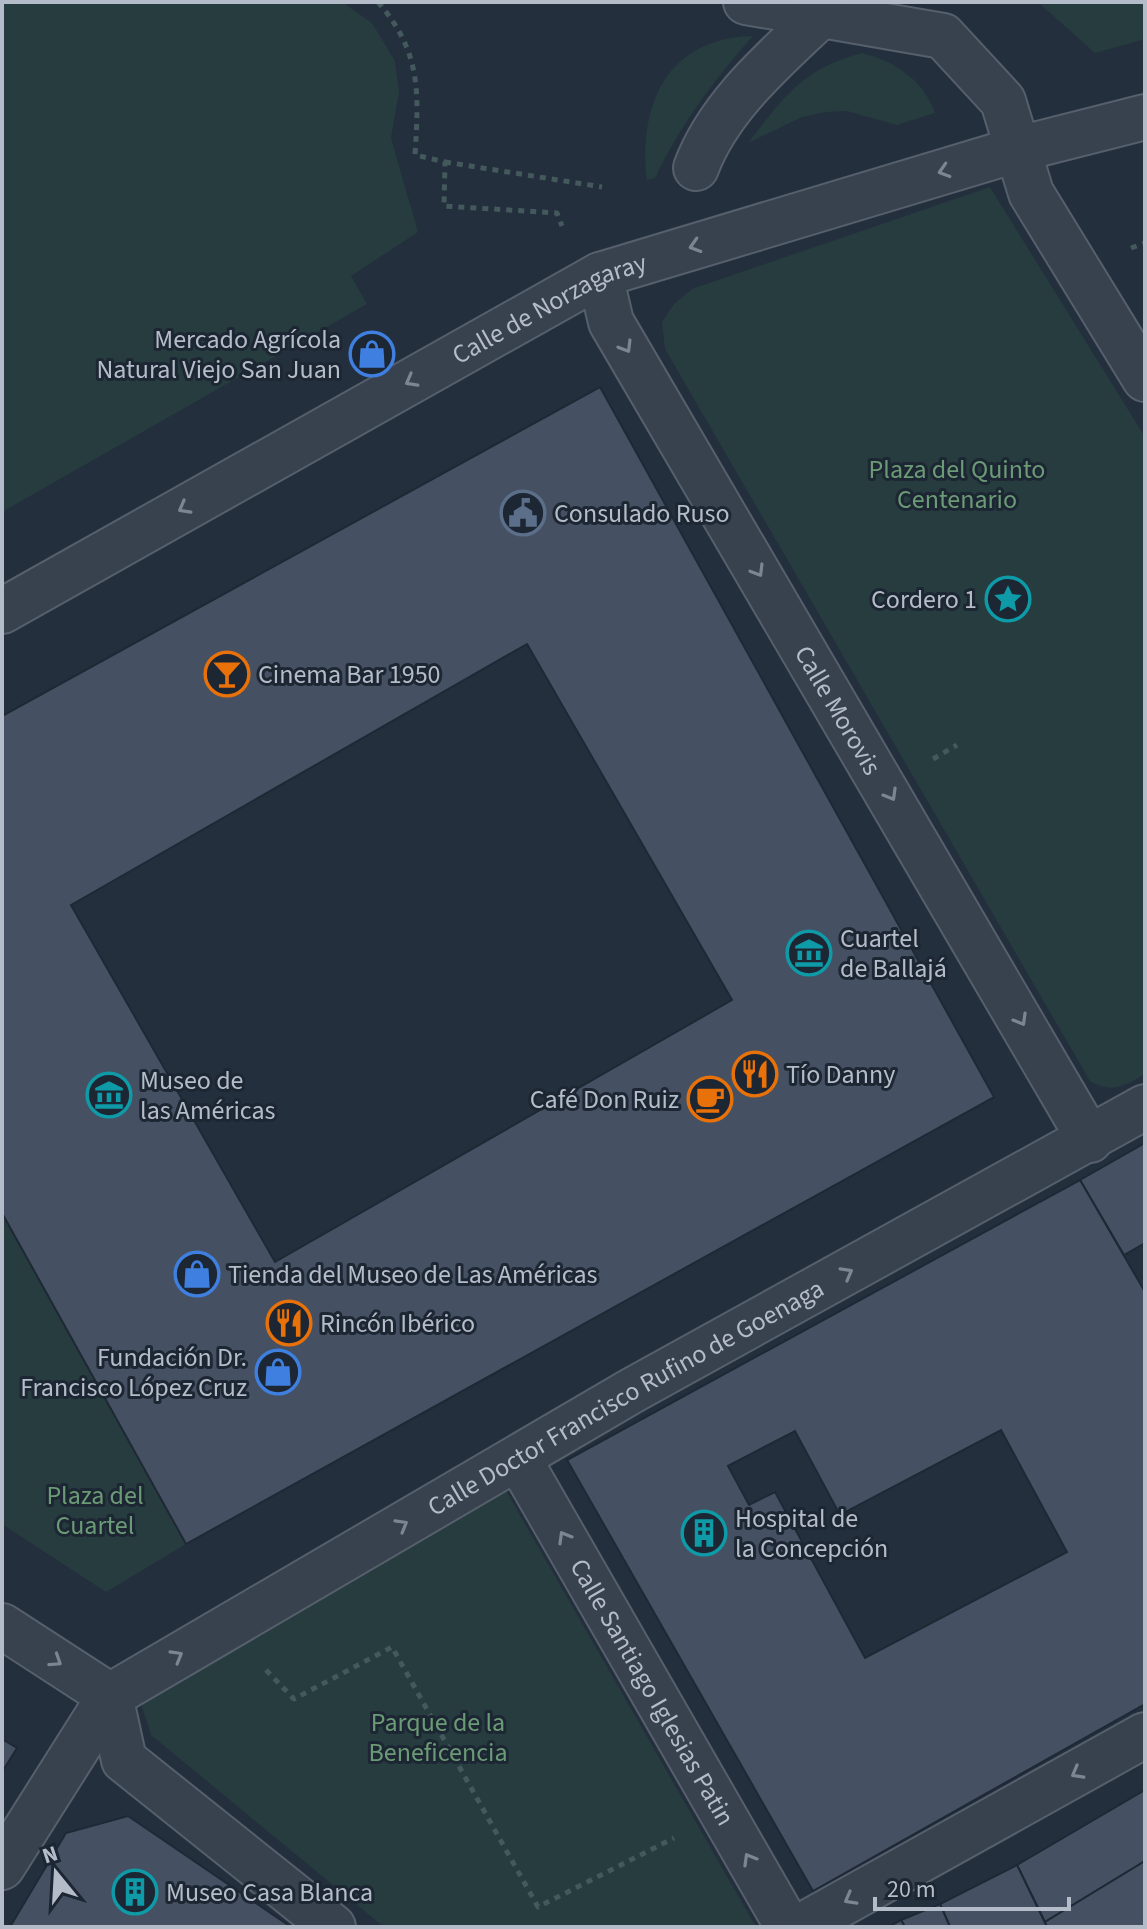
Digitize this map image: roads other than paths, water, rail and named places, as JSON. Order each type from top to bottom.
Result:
[{"type":"street","points":[[746,2],[943,36],[1003,101],[1031,193],[1145,379]]},
{"type":"street","points":[[696,168],[707,137],[761,73],[821,15]]},
{"type":"street","name":"Calle de Norzagaray","points":[[2,611],[600,275],[1019,149],[1145,117]]},
{"type":"street","name":"Calle Morovis","points":[[600,275],[611,322],[1090,1140]]},
{"type":"street","name":"Calle Doctor Francisco Rufino de Goenaga","points":[[110,1696],[633,1390],[1145,1107]]},
{"type":"street","name":"Calle Santiago Iglesias Patin","points":[[518,1458],[788,1927]]},
{"type":"street","points":[[2,1626],[110,1696],[124,1760],[333,1927]]},
{"type":"street","points":[[2,1867],[110,1696]]},
{"type":"street","points":[[800,1927],[1145,1735]]},
{"type":"place","name":"Mercado Agrícola Natural Viejo San Juan","points":[[372,354]]},
{"type":"place","name":"Consulado Ruso","points":[[523,513]]},
{"type":"place","name":"Cordero 1","points":[[1008,599]]},
{"type":"place","name":"Cinema Bar 1950","points":[[227,674]]},
{"type":"place","name":"Cuartel de Ballajá","points":[[809,953]]},
{"type":"place","name":"Tío Danny","points":[[755,1074]]},
{"type":"place","name":"Museo de las Américas","points":[[109,1095]]},
{"type":"place","name":"Café Don Ruiz","points":[[710,1099]]},
{"type":"place","name":"Tienda del Museo de Las Américas","points":[[197,1274]]},
{"type":"place","name":"Rincón Ibérico","points":[[289,1323]]},
{"type":"place","name":"Fundación Dr. Francisco López Cruz","points":[[278,1372]]},
{"type":"place","name":"Hospital de la Concepción","points":[[704,1533]]},
{"type":"place","name":"Museo Casa Blanca","points":[[135,1892]]},
{"type":"park label","name":"Plaza del Quinto Centenario","points":[[957,484]]},
{"type":"park label","name":"Plaza del Cuartel","points":[[95,1510]]},
{"type":"park label","name":"Parque de la Beneficencia","points":[[438,1737]]}]
